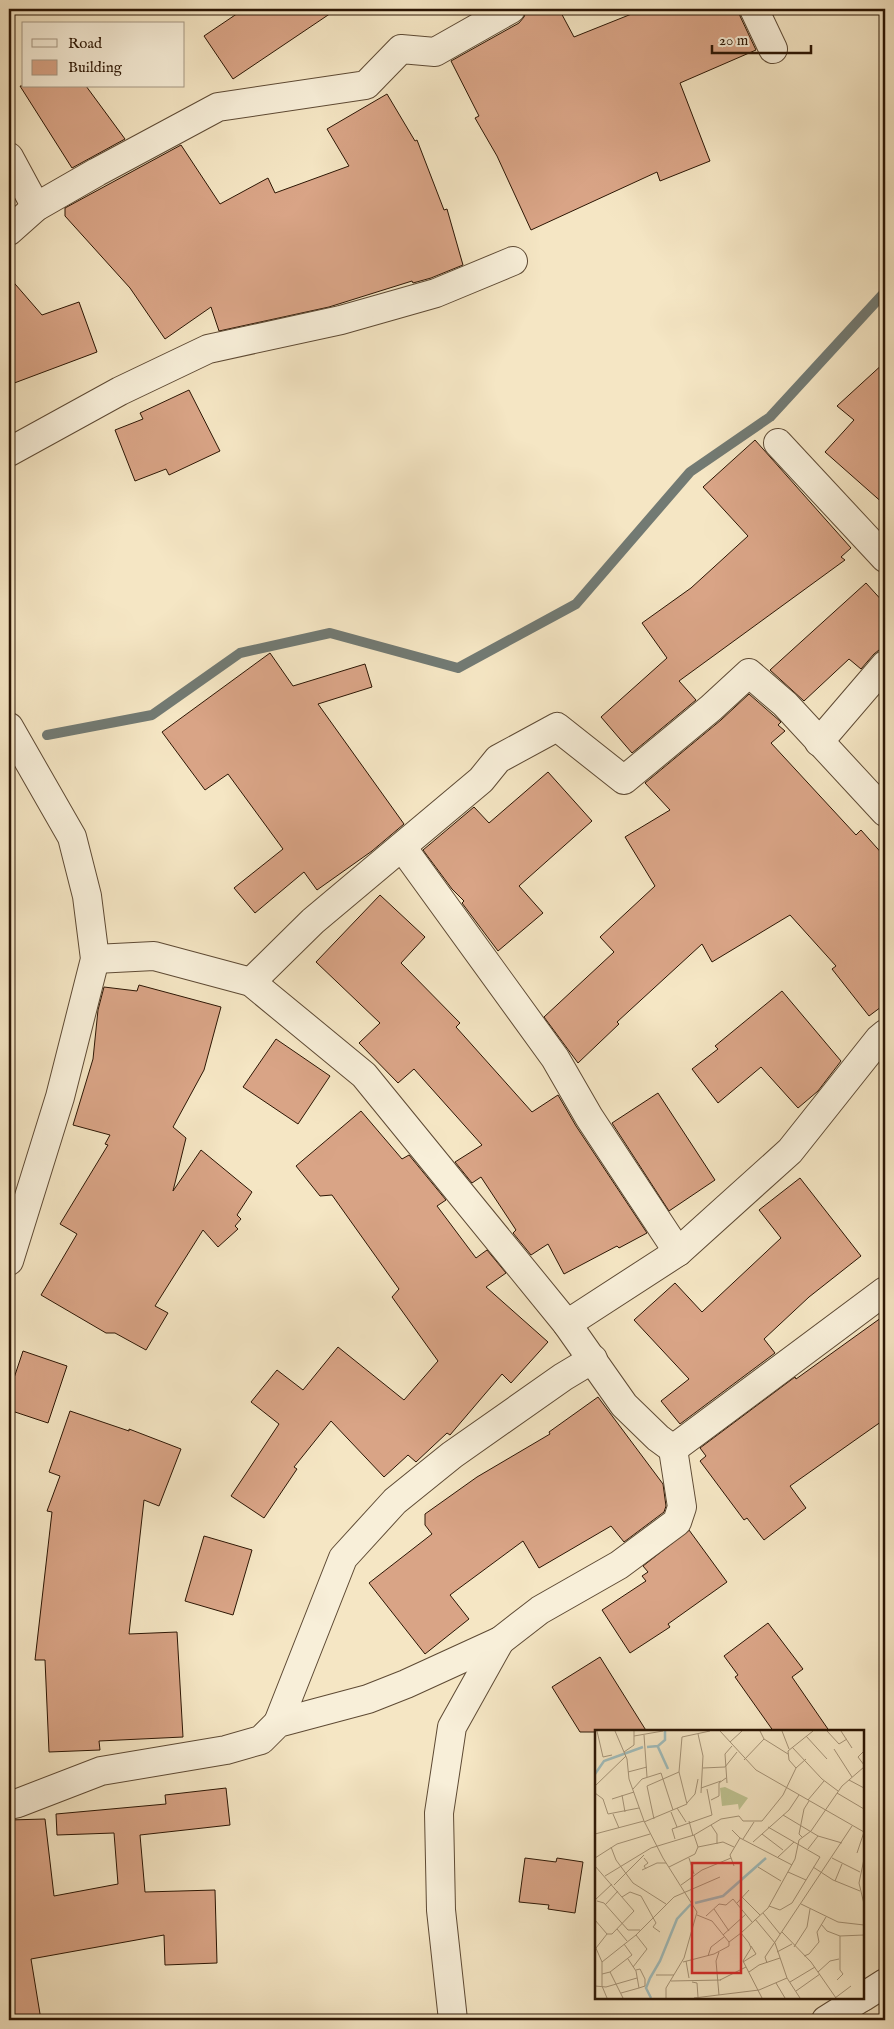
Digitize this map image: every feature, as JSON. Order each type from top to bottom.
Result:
[{"type":"street","points":[[9,231],[36,207],[218,107],[366,85],[401,50],[435,52],[511,9]]},
{"type":"street","points":[[754,9],[773,50]]},
{"type":"street","points":[[9,157],[36,207]]},
{"type":"street","points":[[9,452],[120,391],[208,349],[341,320],[436,293],[512,261]]},
{"type":"street","points":[[778,443],[885,558]]},
{"type":"street","points":[[819,742],[885,665]]},
{"type":"street","points":[[251,982],[313,921],[481,780],[498,759],[557,727],[624,780],[711,708],[749,672],[785,704],[885,812]]},
{"type":"street","points":[[9,727],[72,836],[87,896],[95,959],[60,1097],[9,1261]]},
{"type":"street","points":[[402,848],[555,1058],[589,1117],[678,1252]]},
{"type":"street","points":[[95,959],[154,956],[251,982],[364,1074],[567,1324],[624,1405],[658,1438],[674,1449],[682,1507],[677,1522],[619,1565],[540,1610],[500,1640],[406,1684],[376,1696],[278,1723]]},
{"type":"street","points":[[567,1324],[678,1252],[790,1151],[879,1039],[885,1034]]},
{"type":"street","points":[[674,1449],[885,1291]]},
{"type":"street","points":[[9,1805],[101,1770],[226,1750],[261,1740],[278,1723],[343,1558],[395,1501],[409,1489],[452,1455],[563,1377],[593,1359]]},
{"type":"street","points":[[453,2020],[441,1910],[439,1813],[452,1727],[500,1640]]},
{"type":"street","points":[[864,1996],[885,1983]]},
{"type":"street","points":[[826,2020],[859,1999]]},
{"type":"building","points":[[244,9],[337,9],[233,79],[204,36]]},
{"type":"building","points":[[527,9],[559,9],[574,37],[644,9],[739,9],[740,16],[756,50],[680,83],[710,161],[660,181],[657,172],[531,230],[497,156],[475,118],[479,116],[451,61],[519,23]]},
{"type":"building","points":[[20,86],[22,88],[87,88],[125,139],[72,168]]},
{"type":"building","points":[[387,94],[415,141],[417,140],[444,210],[447,209],[463,265],[431,278],[413,283],[412,281],[329,307],[219,331],[211,307],[165,339],[130,288],[65,216],[65,208],[181,145],[220,204],[268,178],[275,193],[349,166],[327,129]]},
{"type":"building","points":[[9,277],[42,315],[79,302],[97,352],[9,385]]},
{"type":"building","points":[[885,362],[885,505],[825,452],[854,420],[837,406]]},
{"type":"building","points":[[189,390],[220,451],[169,475],[166,469],[135,481],[115,430],[143,419],[140,413]]},
{"type":"building","points":[[755,440],[851,548],[841,557],[845,560],[679,681],[696,700],[632,753],[601,717],[667,658],[642,623],[691,588],[748,536],[703,487]]},
{"type":"building","points":[[866,583],[885,604],[885,650],[879,650],[861,669],[849,659],[804,701],[770,670]]},
{"type":"building","points":[[270,653],[293,686],[365,664],[372,687],[318,704],[404,824],[372,851],[317,890],[304,872],[255,913],[234,888],[283,849],[228,774],[205,790],[162,732]]},
{"type":"building","points":[[749,694],[781,722],[778,725],[785,731],[771,743],[856,835],[861,830],[885,857],[885,1004],[869,1016],[832,969],[836,966],[790,915],[712,962],[702,944],[617,1022],[619,1024],[578,1063],[544,1017],[614,952],[600,937],[655,886],[625,837],[670,810],[645,783],[721,720]]},
{"type":"building","points":[[548,772],[592,821],[519,886],[543,913],[498,951],[462,903],[464,901],[452,889],[423,850],[474,807],[489,823]]},
{"type":"building","points":[[380,895],[425,937],[401,963],[460,1023],[456,1027],[532,1112],[558,1095],[576,1126],[647,1233],[619,1248],[617,1246],[564,1274],[548,1244],[531,1255],[513,1233],[516,1230],[481,1177],[472,1183],[455,1162],[482,1145],[414,1069],[398,1083],[359,1043],[380,1023],[316,962]]},
{"type":"building","points":[[139,985],[221,1007],[204,1070],[173,1127],[186,1138],[173,1191],[201,1150],[252,1192],[237,1215],[241,1219],[235,1226],[238,1229],[218,1247],[203,1230],[155,1306],[168,1313],[146,1350],[115,1333],[106,1333],[41,1295],[77,1234],[60,1224],[108,1145],[105,1144],[110,1135],[73,1125],[93,1059],[98,1010],[104,987],[137,991]]},
{"type":"building","points":[[782,991],[841,1061],[818,1091],[798,1108],[761,1067],[718,1103],[692,1069],[718,1049],[715,1046]]},
{"type":"building","points":[[276,1039],[330,1076],[298,1124],[243,1087]]},
{"type":"building","points":[[658,1093],[715,1180],[669,1211],[612,1123]]},
{"type":"building","points":[[361,1111],[402,1159],[409,1155],[446,1200],[437,1206],[476,1258],[487,1250],[506,1273],[486,1287],[548,1342],[511,1383],[502,1374],[450,1435],[447,1433],[416,1462],[408,1455],[384,1477],[331,1421],[294,1467],[297,1469],[264,1518],[231,1496],[279,1424],[251,1402],[277,1370],[303,1390],[338,1347],[404,1400],[438,1361],[392,1297],[399,1289],[332,1195],[320,1196],[296,1166]]},
{"type":"building","points":[[800,1178],[861,1256],[809,1297],[764,1339],[775,1353],[680,1424],[661,1401],[689,1379],[634,1320],[675,1283],[702,1312],[781,1238],[759,1210]]},
{"type":"building","points":[[885,1315],[885,1419],[790,1486],[806,1508],[764,1540],[747,1518],[744,1520],[700,1461],[706,1456],[700,1448],[795,1377],[796,1379]]},
{"type":"building","points":[[23,1351],[67,1366],[48,1423],[9,1410],[9,1393]]},
{"type":"building","points":[[598,1397],[663,1484],[666,1506],[664,1512],[624,1542],[611,1526],[539,1568],[523,1541],[450,1595],[469,1619],[425,1654],[369,1583],[432,1534],[425,1525],[425,1514],[477,1477],[550,1434],[549,1432]]},
{"type":"building","points":[[70,1411],[129,1431],[129,1429],[181,1449],[159,1506],[144,1500],[129,1634],[177,1632],[183,1737],[99,1741],[100,1750],[49,1752],[45,1660],[35,1660],[52,1512],[47,1511],[60,1476],[49,1472]]},
{"type":"building","points":[[689,1530],[727,1582],[668,1624],[670,1627],[630,1653],[602,1610],[646,1581],[642,1576],[648,1572],[643,1566]]},
{"type":"building","points":[[204,1536],[252,1550],[233,1615],[185,1601]]},
{"type":"building","points":[[768,1623],[803,1669],[792,1677],[829,1730],[773,1730],[735,1677],[738,1675],[724,1656]]},
{"type":"building","points":[[600,1657],[646,1730],[595,1730],[595,1732],[580,1732],[552,1687]]},
{"type":"building","points":[[226,1788],[230,1825],[140,1835],[145,1892],[215,1890],[217,1963],[165,1965],[164,1935],[31,1959],[41,2020],[9,2020],[9,1820],[45,1819],[54,1896],[118,1884],[114,1833],[57,1835],[56,1814],[166,1804],[165,1795]]},
{"type":"building","points":[[525,1858],[556,1862],[557,1858],[583,1862],[575,1913],[548,1909],[549,1905],[519,1902]]},
{"type":"waterway","points":[[47,735],[152,715],[240,653],[330,633],[458,668],[576,604],[690,472],[770,417],[885,292]]}]
